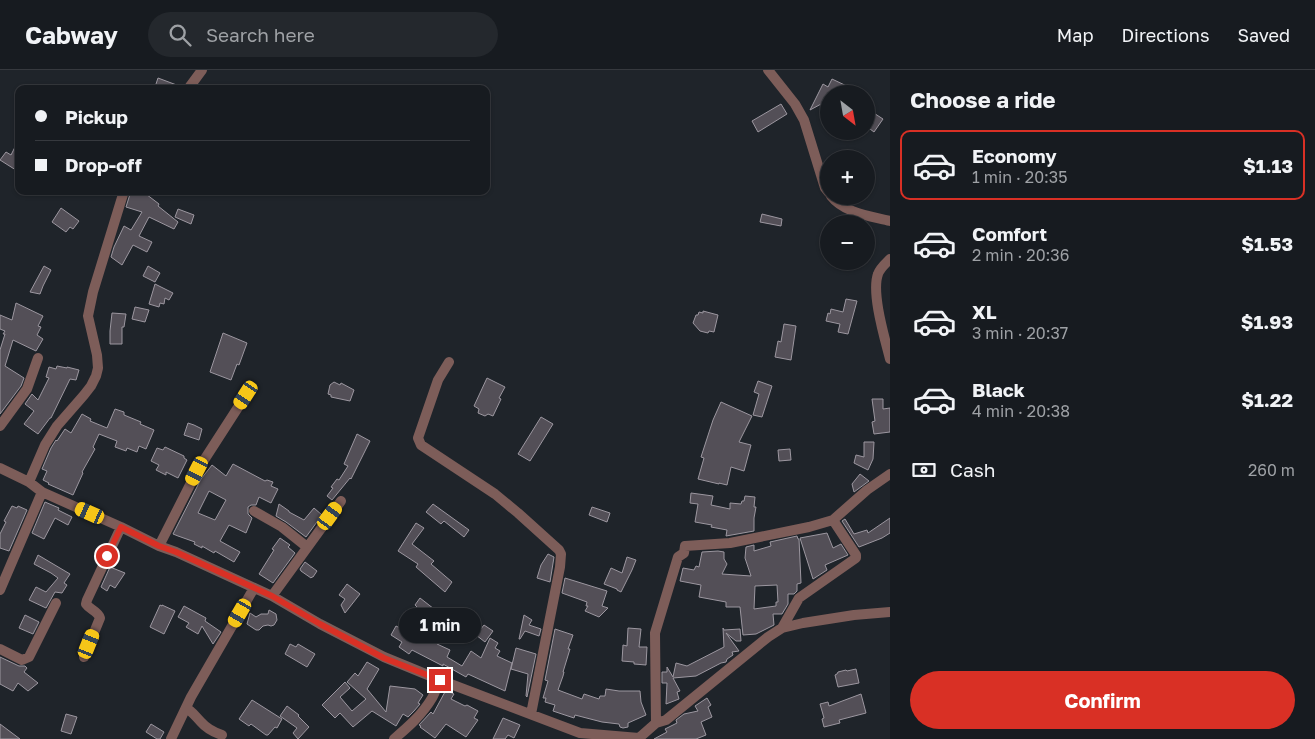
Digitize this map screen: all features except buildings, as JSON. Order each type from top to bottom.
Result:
[{"type":"street","points":[[191,85],[202,70]]},
{"type":"street","points":[[768,70],[795,104],[804,120],[820,169]]},
{"type":"street","points":[[29,482],[45,445],[57,426],[84,396],[96,376],[98,368],[97,355],[88,316],[93,292],[123,195]]},
{"type":"street","points":[[840,205],[861,214],[890,220]]},
{"type":"street","points":[[890,259],[878,274],[877,294],[890,359]]},
{"type":"street","points":[[0,426],[27,389],[38,358]]},
{"type":"street","points":[[449,362],[438,380],[418,440],[421,444],[495,494],[525,519],[561,554],[531,714]]},
{"type":"street","points":[[159,546],[197,471],[246,395],[249,386]]},
{"type":"street","points":[[0,468],[29,482],[42,492],[272,596],[384,658],[580,733],[639,738],[656,723],[666,720],[761,642],[782,628],[817,620],[890,612]]},
{"type":"street","points":[[656,723],[655,633],[678,557],[684,553],[685,546],[730,544],[833,520],[867,490],[890,474]]},
{"type":"street","points":[[0,590],[42,492]]},
{"type":"street","points":[[272,596],[341,501]]},
{"type":"street","points":[[254,511],[282,527],[307,547]]},
{"type":"street","points":[[782,628],[799,598],[856,558],[856,555],[833,520]]},
{"type":"street","points":[[84,657],[100,618],[98,613],[88,607],[86,604],[87,600],[121,527]]},
{"type":"street","points":[[171,739],[186,708],[254,588]]},
{"type":"street","points":[[0,649],[22,660],[29,657],[56,603]]},
{"type":"street","points":[[394,739],[417,718],[432,698],[440,680]]},
{"type":"street","points":[[186,708],[211,731],[222,735]]},
{"type":"route","points":[[107,556],[121,527],[272,596],[384,658],[440,680]]}]
